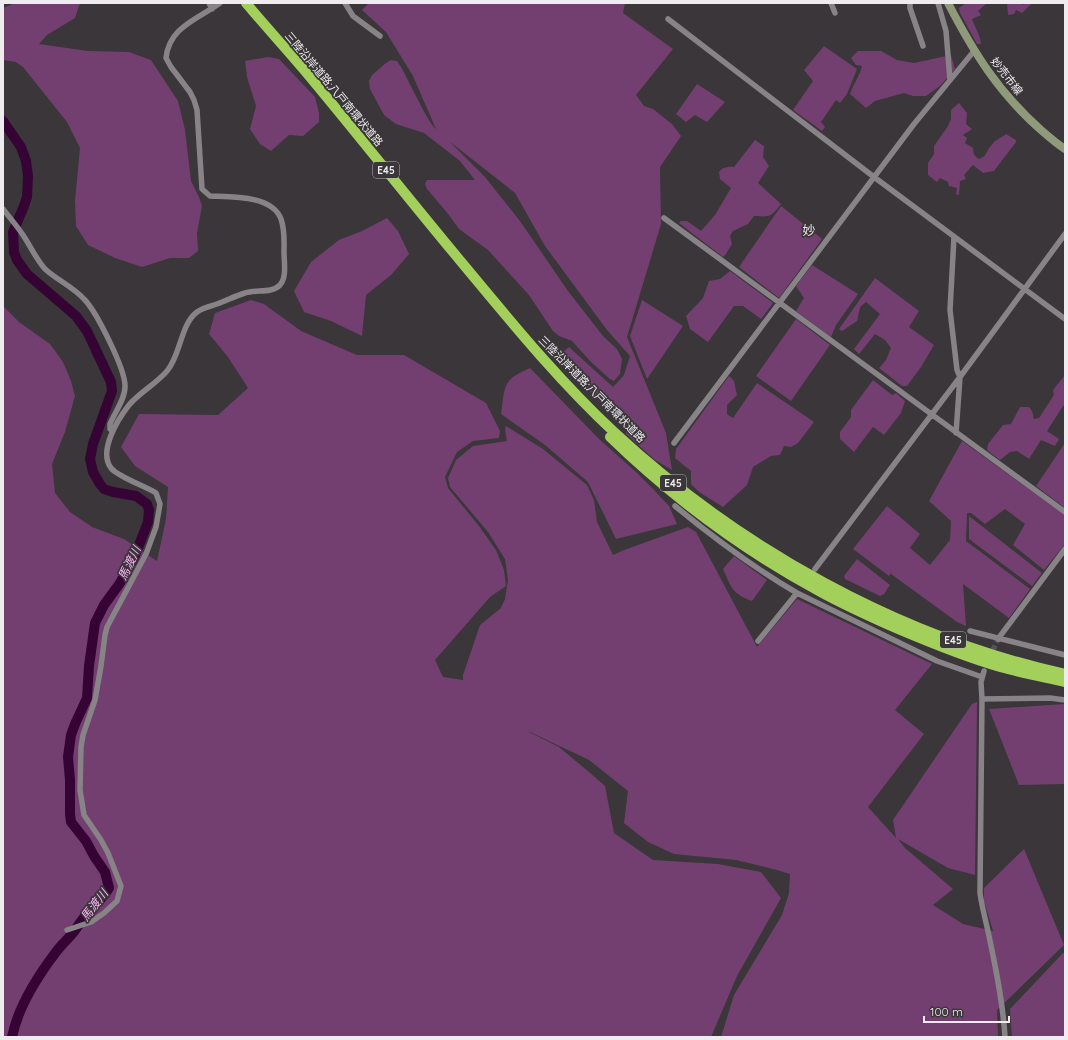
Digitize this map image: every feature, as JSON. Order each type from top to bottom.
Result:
[{"type":"highway","name":"三陸沿岸道路;八戸南環状道路","points":[[246,3],[309,75],[571,396],[611,438],[662,485],[717,527],[761,557],[819,592],[934,644],[1000,666],[1065,682]]},
{"type":"highway","name":"三陸沿岸道路;八戸南環状道路","points":[[525,339],[614,432],[674,484],[724,520],[776,554],[845,594],[923,630],[988,653],[1065,674]]},
{"type":"highway","points":[[988,653],[1065,667]]},
{"type":"main road","name":"妙売市線","points":[[948,3],[974,51],[991,77],[1011,101],[1030,120],[1065,149]]},
{"type":"street","points":[[209,3],[212,9]]},
{"type":"street","points":[[67,930],[91,922],[117,901],[120,886],[108,853],[84,815],[80,790],[81,747],[83,735],[95,700],[102,666],[106,631],[120,601],[146,554],[156,528],[160,504],[156,493],[121,476],[111,468],[107,459],[107,448],[113,432],[130,405],[168,370],[175,358],[184,330],[197,312],[246,292],[272,290],[278,286],[284,277],[283,229],[281,218],[277,212],[259,201],[210,196],[202,189],[196,105],[190,92],[166,58],[169,42],[177,32],[185,25],[220,3]]},
{"type":"street","points":[[345,3],[353,16],[380,36]]},
{"type":"street","points":[[831,3],[835,13]]},
{"type":"street","points":[[910,3],[910,8],[923,46]]},
{"type":"street","points":[[938,3],[946,31],[950,80]]},
{"type":"street","points":[[668,19],[874,177],[1065,319]]},
{"type":"street","points":[[674,443],[914,124],[974,51]]},
{"type":"street","points":[[3,209],[23,235],[32,251],[44,267],[53,276],[85,299],[96,315],[110,343],[119,364],[125,387],[110,424],[110,429],[113,432]]},
{"type":"street","points":[[664,218],[1065,512]]},
{"type":"street","points":[[815,569],[960,377],[1065,234]]},
{"type":"street","points":[[954,237],[950,310],[957,370],[960,377],[956,433]]},
{"type":"street","points":[[675,506],[734,553],[796,594],[936,661],[983,674],[980,682],[982,699],[980,893],[1001,994],[1005,1037]]},
{"type":"street","points":[[998,639],[1065,550]]},
{"type":"street","points":[[758,641],[796,594]]},
{"type":"street","points":[[970,631],[1065,655]]},
{"type":"street","points":[[982,699],[1050,698],[1065,700]]},
{"type":"shaded area","points":[[13,3],[80,3],[75,18],[47,35],[39,44],[88,51],[129,52],[151,60],[178,101],[185,130],[191,181],[202,206],[197,233],[198,251],[189,258],[170,258],[142,267],[115,258],[88,245],[76,226],[75,201],[80,148],[67,122],[23,67],[16,62],[3,60],[3,8]]},
{"type":"shaded area","points":[[369,3],[625,3],[623,13],[673,49],[636,95],[644,106],[653,109],[672,124],[681,136],[660,167],[661,224],[627,337],[666,433],[672,470],[655,460],[626,434],[627,426],[600,402],[558,356],[569,347],[613,387],[624,375],[630,356],[607,330],[545,246],[515,193],[449,141],[485,177],[520,221],[568,291],[603,336],[617,349],[622,359],[620,374],[614,381],[591,362],[572,341],[559,336],[553,331],[529,295],[488,250],[459,229],[427,189],[425,184],[427,180],[475,180],[460,161],[424,133],[396,124],[384,115],[370,89],[369,81],[372,75],[386,63],[391,60],[397,61],[432,125],[436,129],[413,76],[386,32],[362,10]]},
{"type":"shaded area","points":[[966,3],[987,3],[978,11],[981,15],[972,19],[981,44],[977,44],[960,13],[959,8]]},
{"type":"shaded area","points":[[1007,3],[1022,3],[1023,5],[1025,3],[1032,3],[1022,13],[1016,10],[1014,14],[1008,15]]},
{"type":"shaded area","points":[[824,46],[857,69],[847,94],[840,103],[836,100],[821,122],[825,127],[822,131],[793,110],[813,81],[804,70]]},
{"type":"shaded area","points":[[858,51],[881,51],[897,60],[914,63],[951,55],[955,69],[940,86],[926,96],[913,96],[904,93],[875,101],[866,108],[850,94],[862,66],[856,65],[851,58]]},
{"type":"shaded area","points":[[268,57],[279,59],[315,97],[319,113],[319,122],[303,136],[289,135],[271,151],[260,144],[250,129],[256,106],[247,77],[245,61]]},
{"type":"shaded area","points":[[697,84],[725,102],[707,122],[695,115],[686,122],[676,114]]},
{"type":"shaded area","points":[[959,103],[967,113],[966,124],[972,129],[963,135],[967,138],[965,143],[973,148],[974,155],[979,159],[985,156],[995,141],[1006,134],[1016,140],[1016,142],[994,171],[983,173],[973,165],[964,175],[966,179],[960,181],[959,195],[956,194],[957,188],[949,186],[948,182],[940,178],[937,182],[928,175],[928,163],[934,154],[934,146],[948,126],[951,119],[951,110]]},
{"type":"shaded area","points":[[755,140],[764,146],[763,157],[769,166],[758,183],[781,204],[772,214],[767,216],[754,216],[748,224],[733,231],[730,236],[732,244],[723,257],[679,223],[681,221],[687,221],[701,231],[715,215],[731,188],[720,179],[719,172],[726,167],[734,167]]},
{"type":"shaded area","points":[[781,206],[822,239],[779,298],[739,267]]},
{"type":"shaded area","points":[[387,218],[398,231],[409,254],[391,275],[366,295],[362,336],[331,321],[304,312],[294,291],[311,262],[339,240],[362,231]]},
{"type":"shaded area","points":[[812,265],[858,294],[836,325],[831,337],[796,311],[804,298],[796,286]]},
{"type":"shaded area","points":[[730,271],[773,303],[761,319],[743,306],[734,306],[708,342],[690,329],[686,316],[703,298],[709,281],[720,279]]},
{"type":"shaded area","points":[[875,278],[919,311],[909,327],[934,345],[921,367],[907,386],[902,386],[879,368],[886,360],[891,348],[885,340],[875,334],[859,354],[854,349],[880,314],[866,302],[860,307],[857,321],[842,331],[839,329]]},
{"type":"shaded area","points":[[251,300],[264,304],[301,331],[357,355],[404,355],[486,403],[500,431],[499,438],[473,441],[457,452],[445,477],[448,488],[479,526],[496,550],[504,570],[506,586],[490,597],[435,660],[443,677],[463,680],[463,675],[480,625],[501,608],[505,599],[508,580],[505,559],[488,532],[450,487],[448,478],[456,460],[473,446],[507,441],[505,430],[506,426],[543,449],[587,485],[594,500],[597,522],[613,555],[688,527],[696,532],[757,647],[797,599],[932,664],[895,710],[924,734],[868,807],[896,838],[893,820],[972,704],[977,702],[975,875],[948,868],[898,839],[905,848],[953,889],[933,905],[963,924],[993,931],[984,901],[984,888],[1024,849],[1064,945],[997,1010],[998,1037],[721,1037],[734,995],[782,915],[789,893],[790,874],[736,860],[674,854],[648,842],[624,823],[628,791],[589,760],[528,731],[559,747],[605,786],[614,833],[653,860],[718,864],[761,872],[781,898],[737,976],[711,1037],[3,1037],[3,306],[19,322],[50,344],[63,362],[71,381],[75,396],[65,432],[52,464],[55,493],[70,512],[92,527],[124,539],[157,561],[166,519],[168,487],[135,466],[121,447],[139,414],[218,415],[248,388],[228,357],[209,334],[215,313]]},
{"type":"shaded area","points":[[642,300],[683,326],[647,379],[630,336]]},
{"type":"shaded area","points":[[796,319],[830,345],[791,401],[756,376]]},
{"type":"shaded area","points":[[530,368],[599,439],[654,490],[669,506],[677,524],[616,539],[588,482],[545,445],[501,414],[506,385],[514,376]]},
{"type":"shaded area","points":[[1065,375],[1065,405],[1047,431],[1059,439],[1055,446],[1041,440],[1029,459],[1017,451],[1010,452],[1000,460],[987,450],[988,444],[1003,425],[1011,424],[1020,407],[1029,407],[1032,411],[1034,419],[1039,418],[1054,395],[1053,390]]},
{"type":"shaded area","points":[[729,376],[734,381],[737,395],[727,405],[727,414],[733,418],[757,383],[814,422],[798,443],[791,447],[784,446],[780,455],[771,456],[753,467],[747,485],[723,507],[699,492],[691,484],[691,471],[675,458],[676,449]]},
{"type":"shaded area","points":[[873,380],[892,395],[896,393],[905,401],[901,413],[884,435],[873,427],[854,452],[840,439],[840,432],[851,417],[851,410]]},
{"type":"shaded area","points":[[962,441],[1065,515],[1065,544],[1044,570],[1013,545],[1025,524],[1005,509],[985,524],[971,513],[967,513],[966,541],[1030,589],[1009,618],[963,584],[966,626],[957,622],[891,574],[893,570],[889,576],[853,549],[887,506],[920,534],[910,548],[930,565],[950,540],[951,521],[929,501]]},
{"type":"shaded area","points":[[1065,443],[1065,508],[1036,486]]},
{"type":"shaded area","points":[[969,516],[1042,573],[1032,586],[969,539]]},
{"type":"shaded area","points":[[734,556],[767,580],[752,601],[736,593],[728,581],[723,569]]},
{"type":"shaded area","points":[[857,559],[890,585],[884,594],[880,596],[845,579],[844,576]]},
{"type":"shaded area","points":[[1065,704],[1065,784],[1019,785],[989,709]]},
{"type":"shaded area","points":[[1063,953],[1065,954],[1065,1037],[1012,1037],[1010,1009]]},
{"type":"waterway","name":"馬渡川","points":[[3,121],[21,147],[26,161],[28,176],[27,197],[13,232],[14,252],[17,260],[27,274],[76,316],[87,331],[111,382],[112,391],[93,444],[90,459],[93,472],[104,489],[136,496],[147,504],[149,510],[148,522],[134,558],[120,583],[104,605],[95,623],[89,666],[87,698],[71,735],[68,757],[71,822],[86,841],[105,872],[109,888],[58,949],[42,972],[29,993],[19,1015],[12,1037]]},
{"type":"tunnel","points":[[986,666],[998,639]]},
{"type":"district","name":"妙","points":[[809,230]]}]
